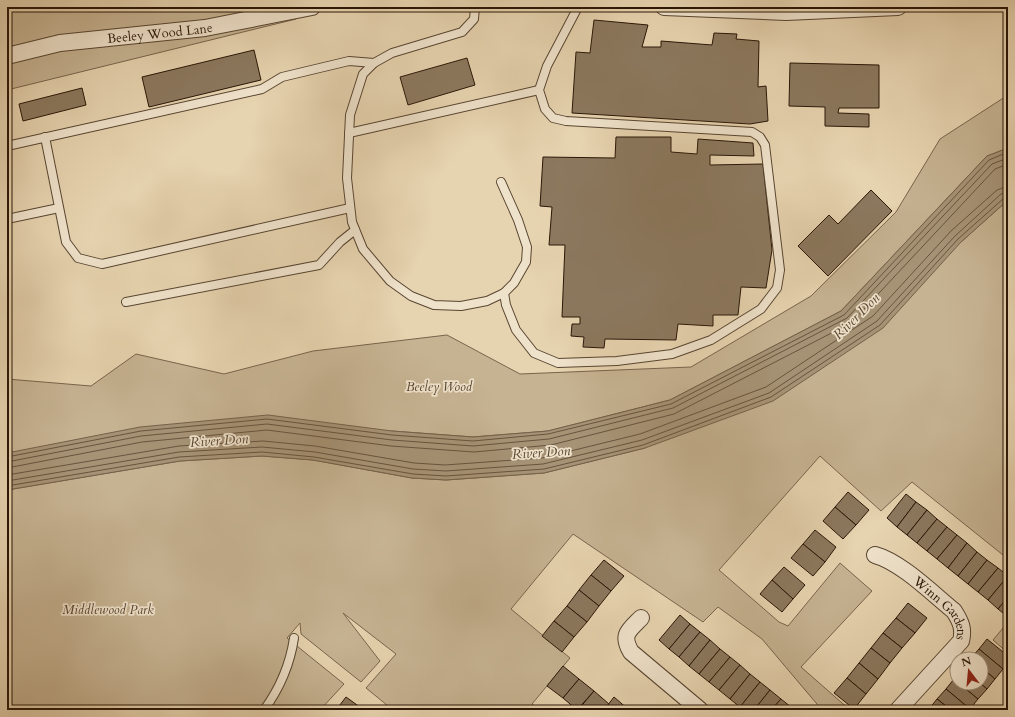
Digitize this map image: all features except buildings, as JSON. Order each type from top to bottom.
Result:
[{"type":"street","name":"Beeley Wood Lane","points":[[7,56],[60,43],[205,28],[312,7]]},
{"type":"street","points":[[664,7],[786,12],[818,8],[898,7]]},
{"type":"street","name":"Winn Gardens","points":[[875,555],[886,558],[898,565],[954,611],[960,621],[963,631],[961,641],[898,710]]},
{"type":"street","points":[[640,618],[627,632],[626,643],[631,652],[700,710]]},
{"type":"lane","points":[[475,7],[474,19],[462,32],[392,53],[374,63],[363,74],[350,115],[347,178],[352,222],[363,249],[390,280],[411,296],[434,305],[461,306],[487,301],[504,293],[514,283],[526,262],[527,247],[518,220],[501,182]]},
{"type":"lane","points":[[504,293],[506,305],[516,330],[534,353],[558,363],[617,361],[672,354],[711,340],[761,309],[777,288],[780,270],[764,145],[760,137],[752,132],[566,120],[554,118],[545,109],[539,90],[547,66],[578,7]]},
{"type":"lane","points":[[7,146],[262,90],[282,77],[349,61],[374,63]]},
{"type":"lane","points":[[349,133],[539,90]]},
{"type":"lane","points":[[45,137],[66,242],[78,258],[102,264],[350,208]]},
{"type":"lane","points":[[7,219],[59,208]]},
{"type":"lane","points":[[126,302],[319,265],[340,242],[355,230]]},
{"type":"lane","points":[[264,710],[275,696],[288,668],[294,638]]},
{"type":"green space","points":[[7,7],[306,7],[296,19],[7,90]]},
{"type":"green space","name":"Beeley Wood","points":[[1008,95],[1008,148],[987,156],[841,311],[670,400],[548,431],[473,437],[392,431],[7,453],[7,379],[91,386],[136,354],[224,374],[313,351],[447,335],[520,374],[691,367],[811,296],[896,212],[940,139]]},
{"type":"green space","name":"Middlewood Park","points":[[1008,200],[1008,559],[912,482],[881,511],[820,456],[719,570],[779,622],[788,626],[840,563],[872,591],[801,667],[850,710],[822,710],[762,639],[718,607],[703,622],[573,534],[511,609],[570,658],[532,704],[539,710],[393,710],[366,688],[396,654],[343,613],[380,661],[361,682],[301,634],[300,623],[287,638],[344,684],[320,710],[7,710],[7,490],[180,461],[262,456],[313,460],[412,478],[446,480],[544,473],[645,448],[961,242]]},
{"type":"green space","points":[[1008,622],[1008,653],[993,640]]},
{"type":"water","name":"River Don","points":[[1008,148],[1008,200],[961,242],[883,328],[773,401],[645,448],[544,473],[446,480],[412,478],[313,460],[262,456],[180,461],[7,490],[7,453],[140,427],[268,415],[392,431],[473,437],[548,431],[670,400],[841,311],[987,156]]}]
